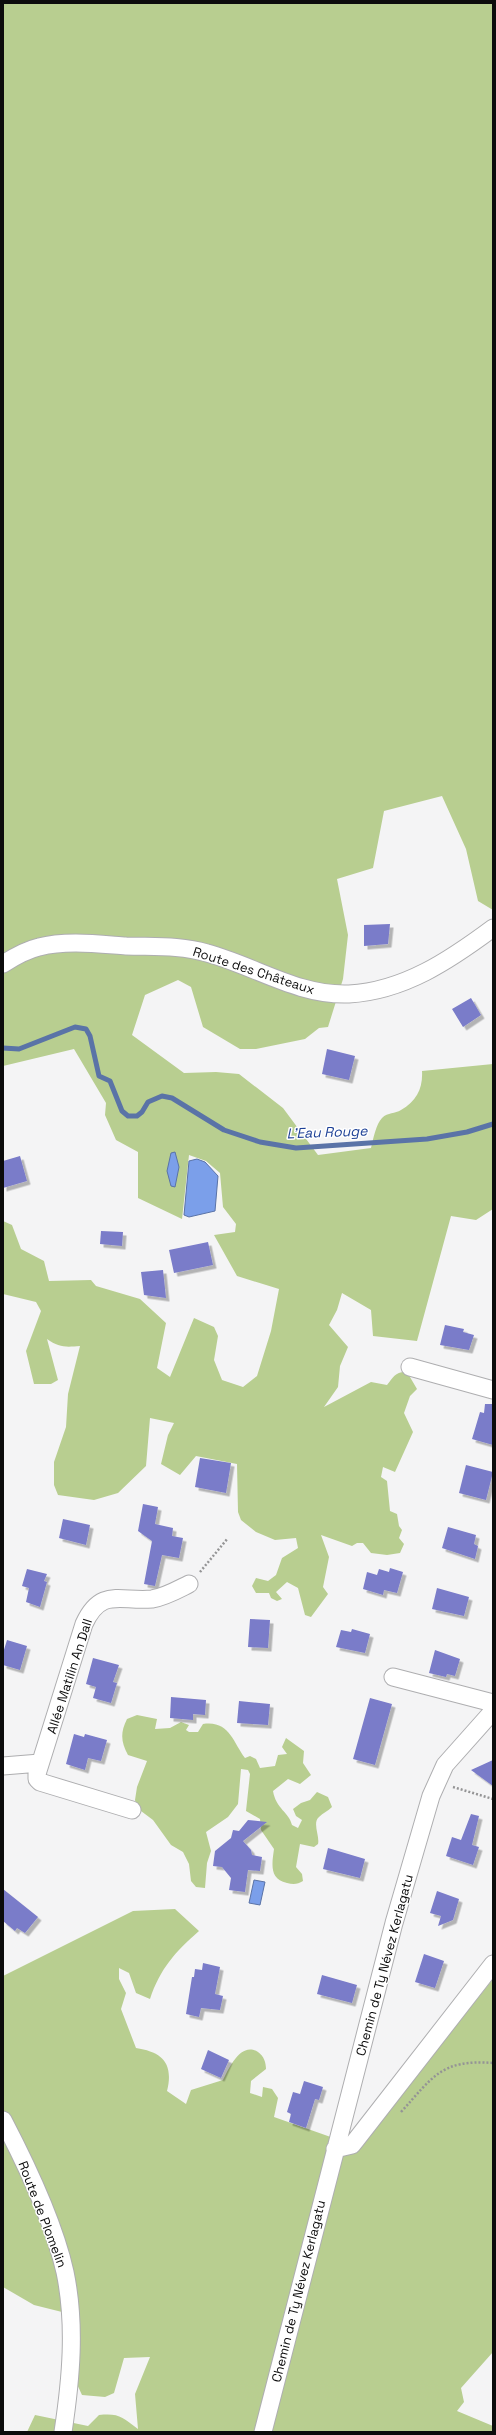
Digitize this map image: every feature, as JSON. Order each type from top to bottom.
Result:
[{"type":"street","name":"Route des Châteaux","points":[[3,964],[26,951],[56,945],[171,946],[207,953],[262,975],[301,987],[329,993],[349,994],[382,989],[424,973],[443,963],[493,928]]},
{"type":"street","points":[[410,1368],[493,1390]]},
{"type":"street","name":"Allée Matilin An Dall","points":[[132,1810],[40,1782],[37,1779],[40,1763],[84,1624],[92,1610],[100,1602],[112,1598],[153,1599],[189,1584]]},
{"type":"street","points":[[393,1677],[493,1703]]},
{"type":"street","name":"Chemin de Ty Névez Kerlagatu","points":[[263,2432],[334,2149],[394,1923],[436,1781],[448,1760],[493,1711]]},
{"type":"street","points":[[3,1766],[40,1763]]},
{"type":"street","points":[[334,2149],[352,2145],[493,1964]]},
{"type":"street","name":"Route de Plomelin","points":[[3,2120],[16,2146],[47,2218],[65,2270],[70,2314],[72,2354],[63,2432]]},
{"type":"path","points":[[189,1584],[228,1538]]},
{"type":"path","points":[[436,1781],[493,1799]]},
{"type":"path","points":[[400,2114],[431,2078],[444,2069],[459,2063],[493,2063]]},
{"type":"green space","points":[[3,3],[493,3],[493,910],[478,901],[466,849],[442,796],[384,811],[373,868],[337,879],[348,935],[343,979],[328,1027],[319,1028],[305,1039],[256,1049],[240,1049],[203,1027],[191,987],[178,980],[145,995],[132,1035],[184,1073],[216,1072],[239,1074],[283,1108],[318,1155],[371,1148],[376,1128],[382,1118],[407,1106],[418,1094],[422,1071],[493,1064],[493,1209],[476,1220],[451,1216],[417,1341],[373,1336],[371,1310],[342,1293],[337,1310],[329,1325],[348,1347],[340,1366],[338,1387],[324,1407],[371,1382],[387,1385],[395,1375],[400,1372],[407,1372],[417,1389],[410,1396],[404,1413],[413,1432],[395,1472],[383,1467],[381,1477],[387,1481],[390,1511],[397,1514],[399,1526],[402,1530],[399,1538],[404,1544],[400,1553],[387,1555],[371,1553],[363,1543],[357,1543],[352,1546],[321,1535],[329,1557],[323,1587],[328,1594],[311,1617],[305,1615],[298,1588],[287,1582],[276,1592],[282,1599],[277,1601],[271,1598],[269,1593],[256,1593],[252,1586],[256,1578],[268,1581],[276,1575],[282,1558],[298,1548],[296,1538],[275,1540],[256,1532],[241,1520],[238,1512],[237,1464],[196,1456],[180,1475],[161,1464],[168,1435],[174,1423],[150,1418],[146,1466],[118,1493],[94,1500],[58,1495],[54,1485],[54,1462],[66,1427],[68,1394],[80,1346],[63,1346],[55,1344],[47,1339],[58,1380],[51,1384],[34,1384],[26,1351],[41,1311],[36,1302],[3,1294],[3,1221],[12,1225],[21,1249],[44,1261],[49,1281],[91,1280],[96,1286],[140,1299],[166,1323],[157,1368],[170,1377],[194,1318],[214,1327],[218,1336],[214,1360],[222,1380],[243,1387],[257,1376],[271,1331],[279,1289],[237,1276],[214,1235],[235,1232],[236,1224],[223,1207],[220,1173],[206,1161],[189,1155],[182,1219],[138,1198],[138,1152],[116,1140],[105,1115],[106,1103],[74,1049],[3,1066]]},
{"type":"green space","points":[[137,1715],[157,1719],[155,1729],[170,1728],[181,1722],[189,1725],[186,1730],[189,1732],[198,1732],[203,1724],[219,1725],[225,1729],[233,1739],[245,1758],[250,1756],[256,1759],[260,1768],[275,1766],[278,1755],[287,1754],[282,1747],[286,1738],[304,1751],[303,1763],[311,1775],[300,1784],[288,1779],[273,1791],[277,1802],[292,1825],[298,1828],[302,1820],[296,1816],[293,1809],[301,1803],[310,1800],[317,1792],[328,1797],[332,1807],[317,1820],[316,1826],[318,1844],[314,1847],[300,1844],[296,1867],[302,1874],[303,1881],[296,1884],[289,1884],[281,1881],[274,1874],[272,1865],[274,1849],[261,1830],[260,1819],[246,1811],[250,1774],[248,1770],[241,1769],[238,1804],[228,1817],[206,1832],[211,1851],[207,1863],[205,1888],[196,1887],[191,1881],[189,1864],[183,1852],[171,1845],[153,1820],[137,1808],[135,1800],[137,1787],[147,1761],[128,1755],[124,1746],[122,1733],[127,1719]]},
{"type":"green space","points":[[175,1909],[199,1931],[169,1962],[158,1979],[150,1999],[136,1993],[129,1973],[119,1968],[119,1979],[126,1993],[121,2009],[136,2048],[153,2052],[164,2060],[169,2073],[167,2091],[186,2104],[191,2090],[223,2080],[236,2057],[246,2050],[252,2050],[258,2052],[262,2056],[266,2069],[251,2081],[250,2093],[262,2097],[263,2087],[272,2089],[278,2098],[274,2117],[359,2147],[493,1979],[493,2352],[461,2388],[464,2402],[457,2411],[493,2426],[493,2432],[27,2432],[35,2415],[88,2426],[99,2415],[116,2415],[138,2429],[135,2394],[150,2357],[124,2358],[114,2393],[105,2397],[82,2395],[76,2382],[78,2316],[34,2305],[3,2287],[3,1976],[133,1911]]},
{"type":"water","points":[[175,1152],[179,1167],[175,1187],[171,1186],[167,1171],[171,1153]]},
{"type":"water","points":[[197,1159],[205,1162],[218,1176],[215,1211],[189,1217],[184,1215],[189,1161]]},
{"type":"water","points":[[254,1880],[265,1882],[260,1905],[249,1903]]},
{"type":"building","points":[[390,924],[388,944],[364,946],[364,925]]},
{"type":"building","points":[[471,998],[481,1015],[463,1027],[452,1009]]},
{"type":"building","points":[[327,1049],[355,1056],[349,1080],[322,1074]]},
{"type":"building","points":[[20,1156],[27,1181],[3,1188],[3,1161]]},
{"type":"building","points":[[101,1231],[123,1232],[122,1246],[100,1244]]},
{"type":"building","points":[[208,1242],[213,1265],[174,1273],[169,1250]]},
{"type":"building","points":[[163,1270],[166,1298],[144,1295],[141,1272]]},
{"type":"building","points":[[445,1325],[464,1329],[463,1332],[474,1335],[469,1350],[440,1345]]},
{"type":"building","points":[[485,1404],[493,1404],[493,1445],[472,1439],[480,1412],[484,1413]]},
{"type":"building","points":[[200,1458],[231,1463],[226,1493],[195,1487]]},
{"type":"building","points":[[466,1465],[493,1472],[486,1500],[459,1493]]},
{"type":"building","points":[[143,1504],[158,1507],[155,1524],[173,1528],[172,1536],[183,1538],[179,1558],[162,1555],[155,1586],[144,1584],[152,1541],[138,1531]]},
{"type":"building","points":[[63,1519],[90,1525],[86,1545],[59,1538]]},
{"type":"building","points":[[448,1527],[476,1535],[474,1544],[478,1546],[475,1559],[442,1548]]},
{"type":"building","points":[[390,1568],[403,1572],[397,1593],[384,1590],[383,1595],[363,1589],[367,1572],[377,1575],[379,1569],[389,1572]]},
{"type":"building","points":[[27,1569],[47,1574],[44,1581],[47,1582],[40,1607],[26,1602],[29,1588],[22,1586]]},
{"type":"building","points":[[437,1588],[469,1597],[464,1616],[432,1609]]},
{"type":"building","points":[[250,1619],[270,1620],[268,1648],[248,1647]]},
{"type":"building","points":[[352,1629],[370,1634],[365,1653],[336,1647],[341,1630],[351,1632]]},
{"type":"building","points":[[7,1640],[27,1646],[20,1670],[3,1665],[3,1653]]},
{"type":"building","points":[[435,1650],[460,1659],[455,1676],[447,1674],[446,1677],[429,1673]]},
{"type":"building","points":[[93,1658],[119,1665],[113,1682],[117,1683],[111,1703],[93,1698],[96,1687],[86,1684]]},
{"type":"building","points":[[171,1697],[206,1700],[205,1715],[193,1714],[193,1720],[170,1718]]},
{"type":"building","points":[[370,1698],[392,1704],[375,1765],[353,1759]]},
{"type":"building","points":[[239,1701],[270,1704],[268,1725],[237,1723]]},
{"type":"building","points":[[74,1734],[84,1737],[85,1734],[107,1740],[101,1761],[88,1758],[85,1770],[66,1764]]},
{"type":"building","points":[[493,1760],[493,1786],[471,1770]]},
{"type":"building","points":[[471,1814],[479,1816],[472,1845],[479,1847],[473,1865],[446,1856],[452,1837],[461,1840]]},
{"type":"building","points":[[248,1820],[267,1822],[243,1841],[251,1850],[252,1855],[262,1857],[260,1871],[248,1870],[245,1892],[229,1890],[231,1878],[222,1867],[213,1866],[215,1851],[231,1838],[233,1830],[239,1831]]},
{"type":"building","points":[[328,1848],[365,1859],[360,1878],[323,1869]]},
{"type":"building","points":[[3,1889],[38,1917],[25,1933],[17,1928],[15,1931],[3,1921]]},
{"type":"building","points":[[437,1891],[459,1899],[453,1920],[438,1926],[441,1916],[430,1913]]},
{"type":"building","points":[[424,1954],[444,1961],[435,1988],[415,1982]]},
{"type":"building","points":[[203,1963],[220,1967],[215,1994],[223,1996],[220,2010],[201,2008],[199,2017],[186,2014],[192,1977],[194,1977],[195,1969],[202,1970]]},
{"type":"building","points":[[322,1975],[357,1985],[352,2003],[317,1994]]},
{"type":"building","points":[[208,2050],[229,2060],[221,2078],[201,2069]]},
{"type":"building","points":[[304,2081],[323,2087],[319,2100],[315,2099],[306,2128],[289,2122],[291,2114],[287,2112],[293,2092],[300,2094]]},
{"type":"waterway","name":"L'Eau Rouge","points":[[3,1048],[19,1049],[75,1027],[86,1029],[90,1036],[99,1076],[110,1081],[122,1111],[128,1116],[137,1116],[142,1112],[148,1102],[162,1096],[172,1098],[224,1130],[260,1142],[296,1148],[427,1139],[467,1132],[493,1124]]}]
